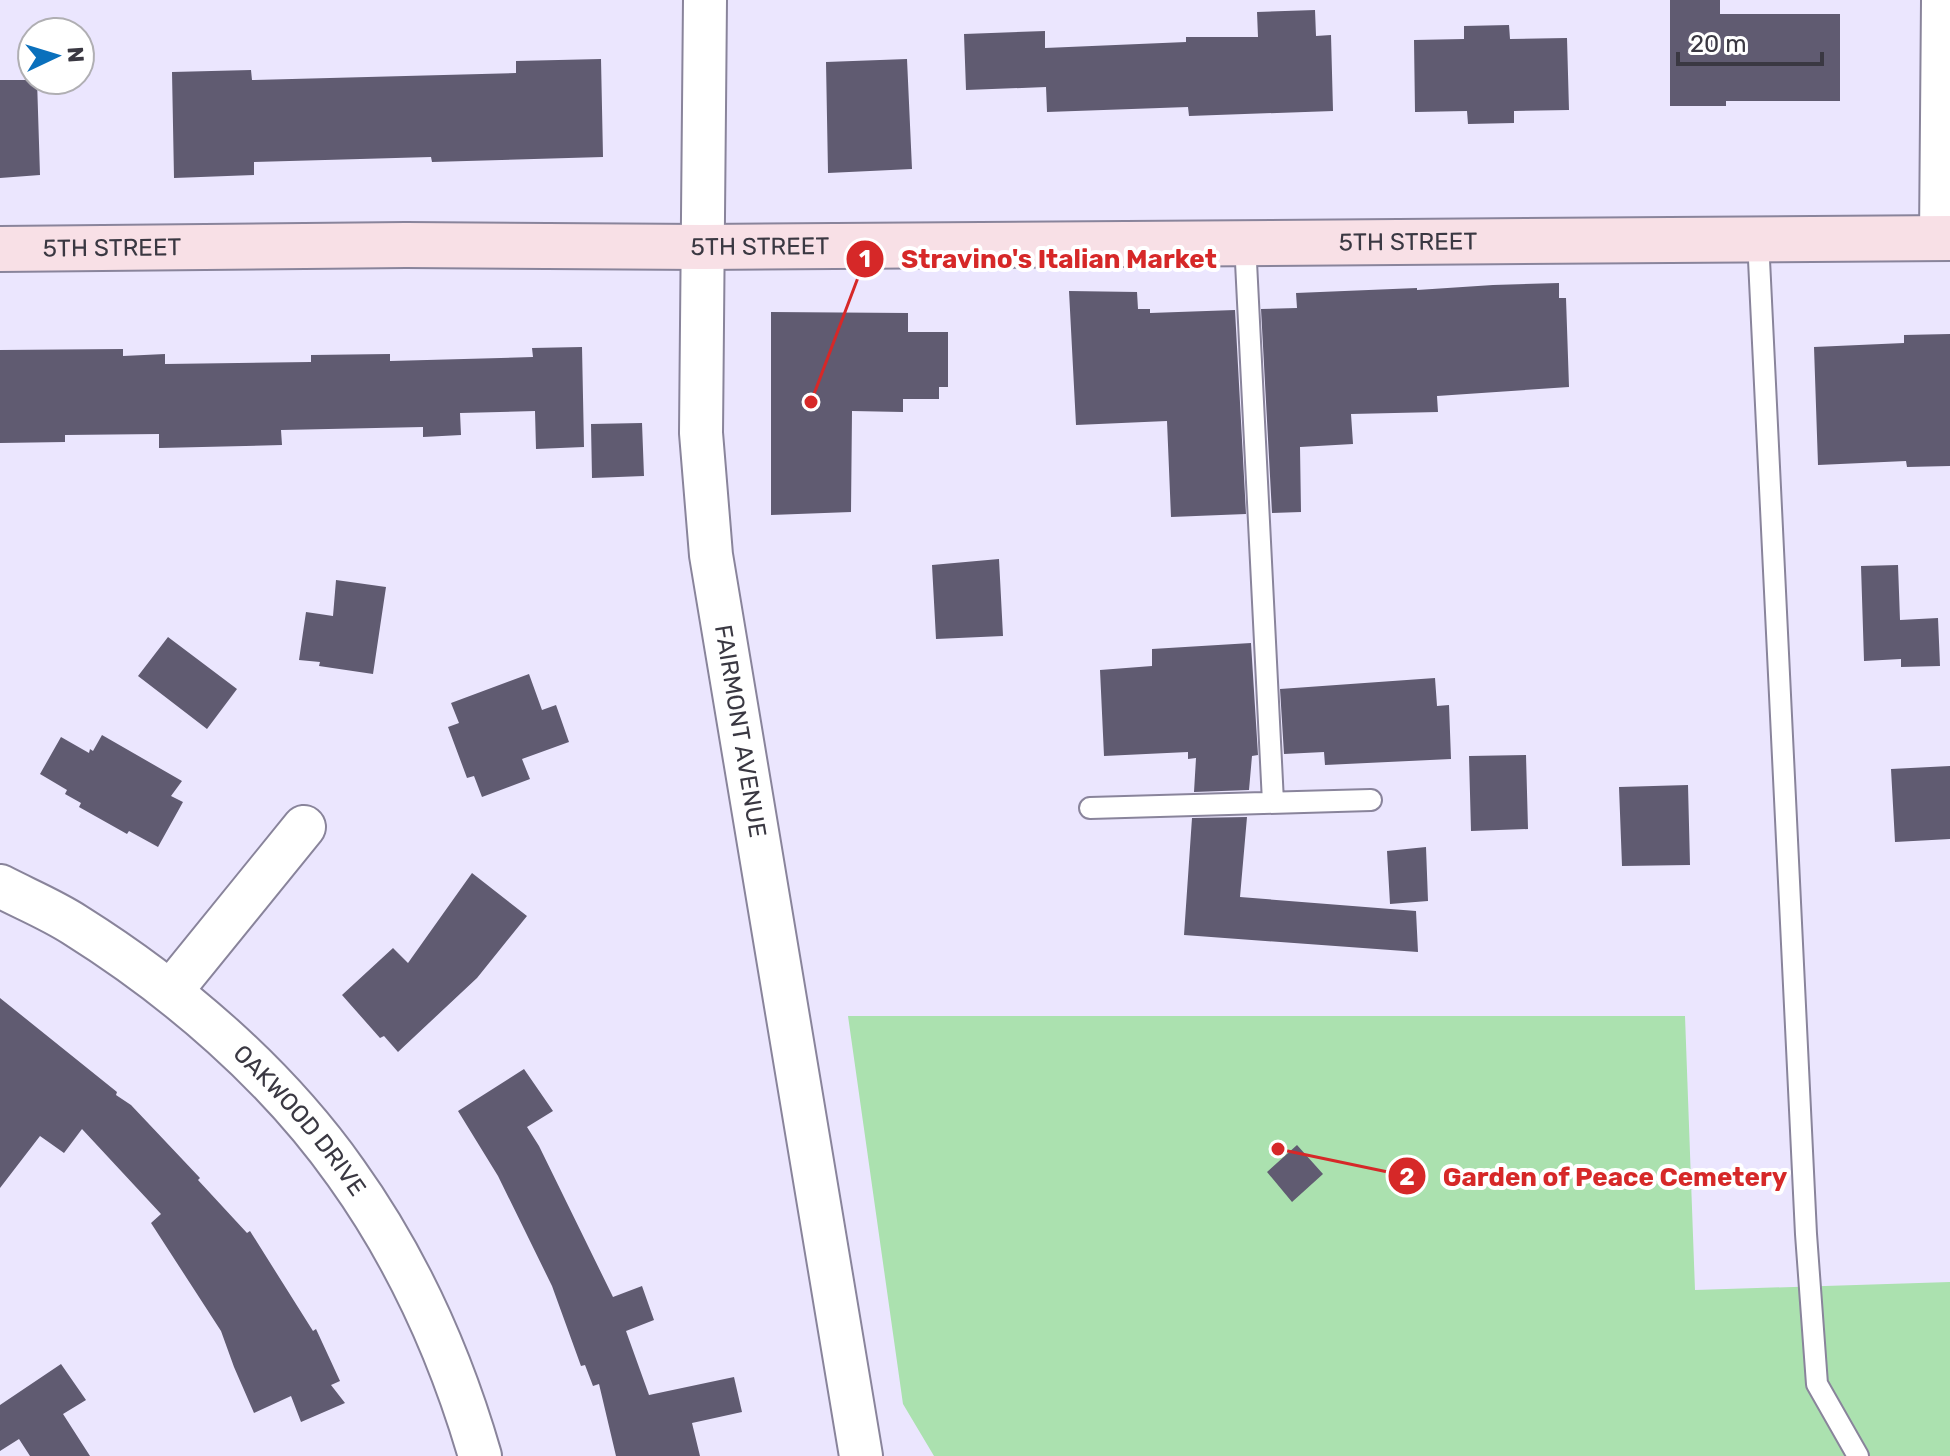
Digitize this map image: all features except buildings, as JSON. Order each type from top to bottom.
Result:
[{"type":"street","name":"FAIRMONT AVENUE","points":[[705,0],[701,433],[711,555],[861,1456]]},
{"type":"street","points":[[1943,0],[1945,238]]},
{"type":"street","name":"5TH STREET","points":[[0,249],[1945,238]]},
{"type":"street","points":[[171,991],[304,827]]},
{"type":"street","name":"OAKWOOD DRIVE","points":[[0,886],[74,924],[171,991],[219,1031],[286,1098],[345,1171],[381,1225],[428,1314],[466,1408],[480,1456]]},
{"type":"lane","points":[[1758,239],[1806,1234],[1817,1384],[1858,1456]]},
{"type":"lane","points":[[1245,242],[1273,802]]},
{"type":"lane","points":[[1090,808],[1371,800]]},
{"type":"green space","points":[[848,1016],[1685,1016],[1695,1290],[1950,1282],[1950,1456],[934,1456],[903,1404]]},
{"type":"place","name":"Stravino's Italian Market","points":[[811,402]]},
{"type":"place","name":"Garden of Peace Cemetery","points":[[1278,1149]]}]
